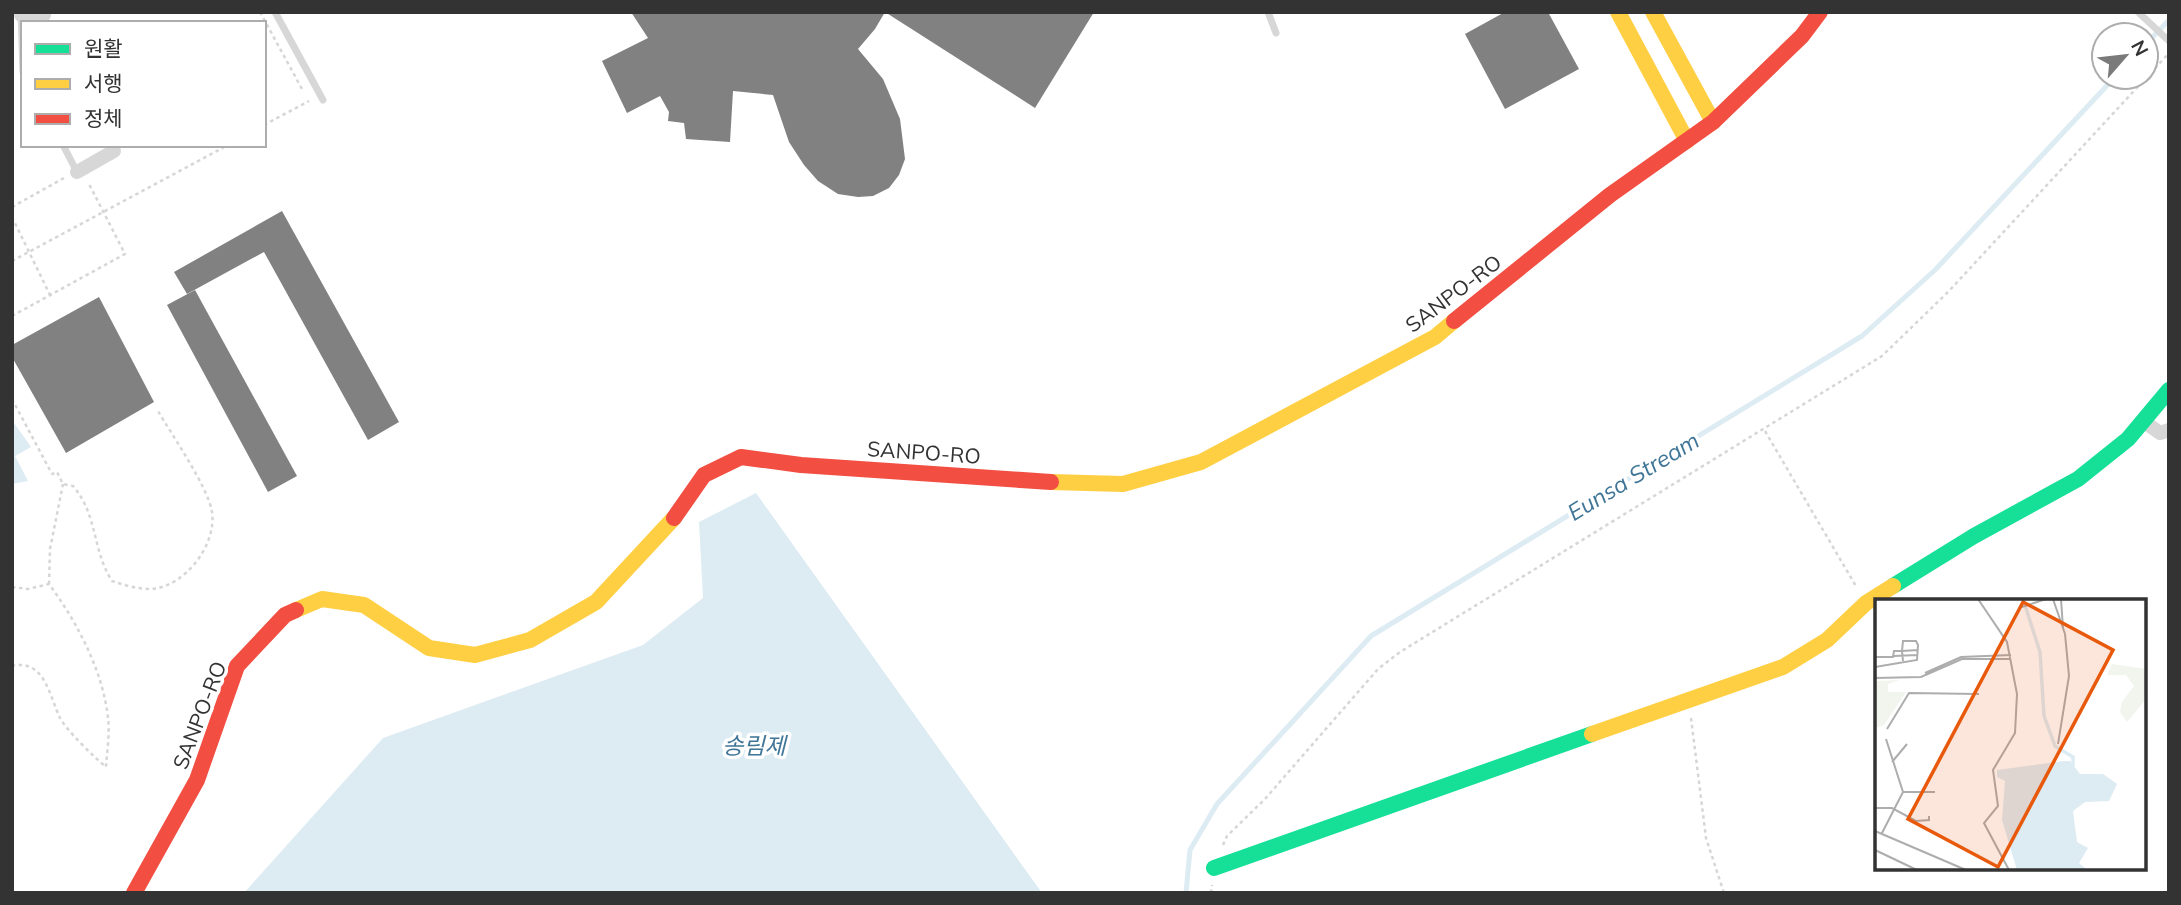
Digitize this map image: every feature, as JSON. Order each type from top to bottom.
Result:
[{"type":"street","points":[[1618,12],[1687,141]]},
{"type":"street","points":[[1653,12],[1713,122]]},
{"type":"street","name":"SANPO-RO","points":[[134,893],[197,780],[237,666],[285,615],[322,599],[364,605],[429,648],[475,655],[530,640],[596,602],[667,526],[704,475],[741,457],[801,465],[1090,485],[1123,484],[1176,471],[1226,450],[1435,337],[1610,195],[1713,122],[1802,36],[1820,12]]},
{"type":"street","points":[[21,13],[34,18],[44,15]]},
{"type":"street","points":[[76,177],[114,151]]},
{"type":"street","points":[[1214,868],[1440,790],[1796,661],[1827,640],[1866,603],[1974,536],[2078,479],[2104,460],[2169,390]]},
{"type":"street","points":[[2143,421],[2161,433],[2169,430]]},
{"type":"lane","points":[[275,12],[323,100]]},
{"type":"lane","points":[[1268,12],[1276,33]]},
{"type":"lane","points":[[2138,12],[2169,41]]},
{"type":"lane","points":[[64,147],[76,177]]},
{"type":"path","points":[[266,23],[309,101],[266,124]]},
{"type":"path","points":[[1210,893],[1214,868],[1227,836],[1265,799],[1378,669],[1862,371],[1920,321],[2169,53]]},
{"type":"path","points":[[12,261],[224,147]]},
{"type":"path","points":[[12,207],[76,177],[103,212],[125,254],[12,316]]},
{"type":"path","points":[[12,218],[50,295]]},
{"type":"path","points":[[12,399],[52,474],[57,472],[63,484],[50,549],[49,584],[64,605],[100,680],[109,719],[106,767],[60,718],[48,684],[33,669],[12,666]]},
{"type":"path","points":[[63,484],[73,486],[81,496],[93,520],[101,563],[113,581],[152,589],[176,580],[195,563],[210,539],[212,512],[159,411]]},
{"type":"path","points":[[1765,430],[1866,603]]},
{"type":"path","points":[[12,587],[28,589],[49,584]]},
{"type":"path","points":[[1689,698],[1706,838],[1724,893]]},
{"type":"water","points":[[12,420],[31,447],[15,456],[28,481],[12,484]]},
{"type":"water","name":"송림제","points":[[756,493],[1042,893],[244,893],[383,738],[643,645],[703,598],[699,522]]},
{"type":"building","points":[[631,12],[885,12],[858,49],[883,79],[900,119],[905,159],[899,175],[889,188],[873,196],[838,194],[818,181],[804,165],[789,142],[773,95],[733,91],[730,142],[686,139],[684,123],[668,121],[669,112],[660,96],[627,113],[602,61],[648,38]]},
{"type":"building","points":[[885,12],[1094,12],[1035,108]]},
{"type":"building","points":[[1505,12],[1548,12],[1579,69],[1505,109],[1465,34]]},
{"type":"building","points":[[282,211],[399,422],[368,440],[264,252],[187,294],[174,272]]},
{"type":"building","points":[[195,290],[297,476],[268,492],[167,305]]},
{"type":"building","points":[[99,297],[154,402],[66,453],[12,357],[12,345]]},
{"type":"waterway","name":"Eunsa Stream","points":[[2160,29],[2169,20]]},
{"type":"waterway","name":"Eunsa Stream","points":[[1186,893],[1190,850],[1217,804],[1371,636],[1862,336],[1935,270],[2102,91]]},
{"type":"traffic: fast","points":[[1893,586],[1974,536],[2078,479],[2128,439],[2169,390]]},
{"type":"traffic: fast","points":[[1214,868],[1592,734]]},
{"type":"traffic: slow","points":[[1618,12],[1687,141]]},
{"type":"traffic: slow","points":[[1653,12],[1713,122]]},
{"type":"traffic: slow","points":[[1051,482],[1123,484],[1201,462],[1435,337],[1454,321]]},
{"type":"traffic: slow","points":[[296,610],[322,599],[364,605],[429,648],[475,655],[530,640],[596,602],[674,518]]},
{"type":"traffic: slow","points":[[1592,734],[1783,667],[1827,640],[1866,603],[1893,586]]},
{"type":"traffic: jam","points":[[1454,321],[1610,195],[1713,122],[1802,36],[1820,12]]},
{"type":"traffic: jam","points":[[674,518],[704,475],[741,457],[801,465],[1051,482]]},
{"type":"traffic: jam","points":[[134,893],[197,780],[237,666],[285,615],[296,610]]}]
